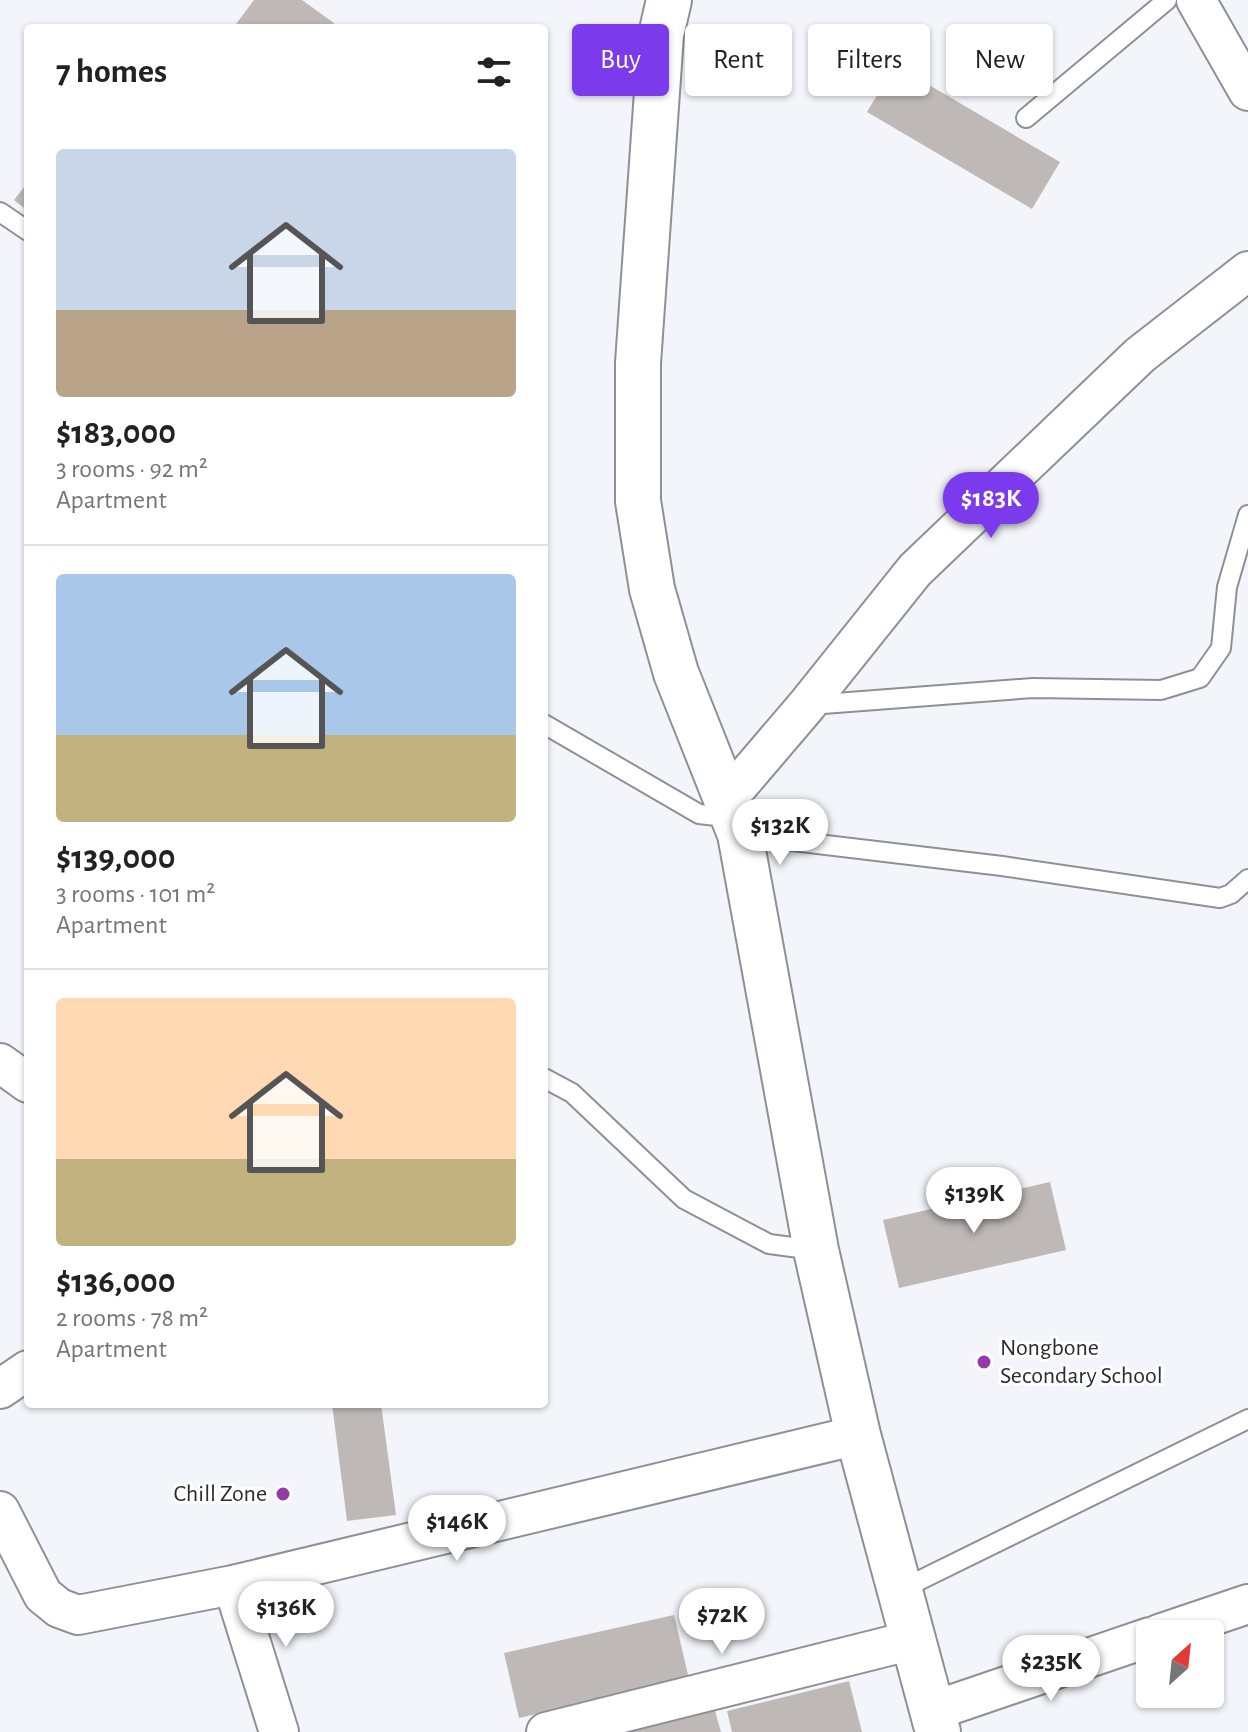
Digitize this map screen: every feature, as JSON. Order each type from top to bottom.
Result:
[{"type":"street","points":[[669,0],[661,35],[638,363],[638,501],[652,589],[676,673],[733,817],[816,1250],[858,1435],[935,1722],[1136,1643]]},
{"type":"street","points":[[1196,0],[1248,91]]},
{"type":"street","points":[[733,817],[807,705],[915,570],[1140,355],[1248,271]]},
{"type":"street","points":[[0,1063],[24,1080]]},
{"type":"street","points":[[0,1389],[24,1373]]},
{"type":"street","points":[[0,1511],[43,1595],[59,1608],[78,1615],[233,1585],[858,1435]]},
{"type":"street","points":[[233,1585],[279,1732]]},
{"type":"street","points":[[1201,1620],[1248,1604]]},
{"type":"street","points":[[546,1732],[913,1640]]},
{"type":"lane","points":[[1026,118],[1167,0]]},
{"type":"lane","points":[[0,212],[24,228]]},
{"type":"lane","points":[[807,705],[1033,688],[1161,690],[1200,678],[1221,648],[1227,587],[1248,515]]},
{"type":"lane","points":[[548,726],[699,814],[733,817],[1002,866],[1220,898],[1231,894],[1248,879]]},
{"type":"lane","points":[[548,1080],[572,1093],[684,1199],[769,1244],[816,1250]]},
{"type":"lane","points":[[900,1590],[1248,1419]]},
{"type":"building","points":[[254,0],[302,0],[334,23],[333,24],[236,24]]},
{"type":"building","points":[[930,86],[1060,162],[1032,209],[867,112],[877,96],[930,96]]},
{"type":"building","points":[[24,187],[24,208],[14,200]]},
{"type":"building","points":[[1050,1182],[1066,1250],[899,1288],[883,1220]]},
{"type":"building","points":[[333,1408],[382,1408],[396,1515],[347,1521]]},
{"type":"building","points":[[674,1615],[689,1679],[519,1718],[504,1653]]},
{"type":"building","points":[[849,1681],[862,1732],[732,1732],[727,1711]]},
{"type":"building","points":[[714,1707],[721,1732],[626,1732],[626,1731]]},
{"type":"place","name":"Nongbone Secondary School","points":[[984,1362]]},
{"type":"place","name":"Chill Zone","points":[[283,1494]]}]
